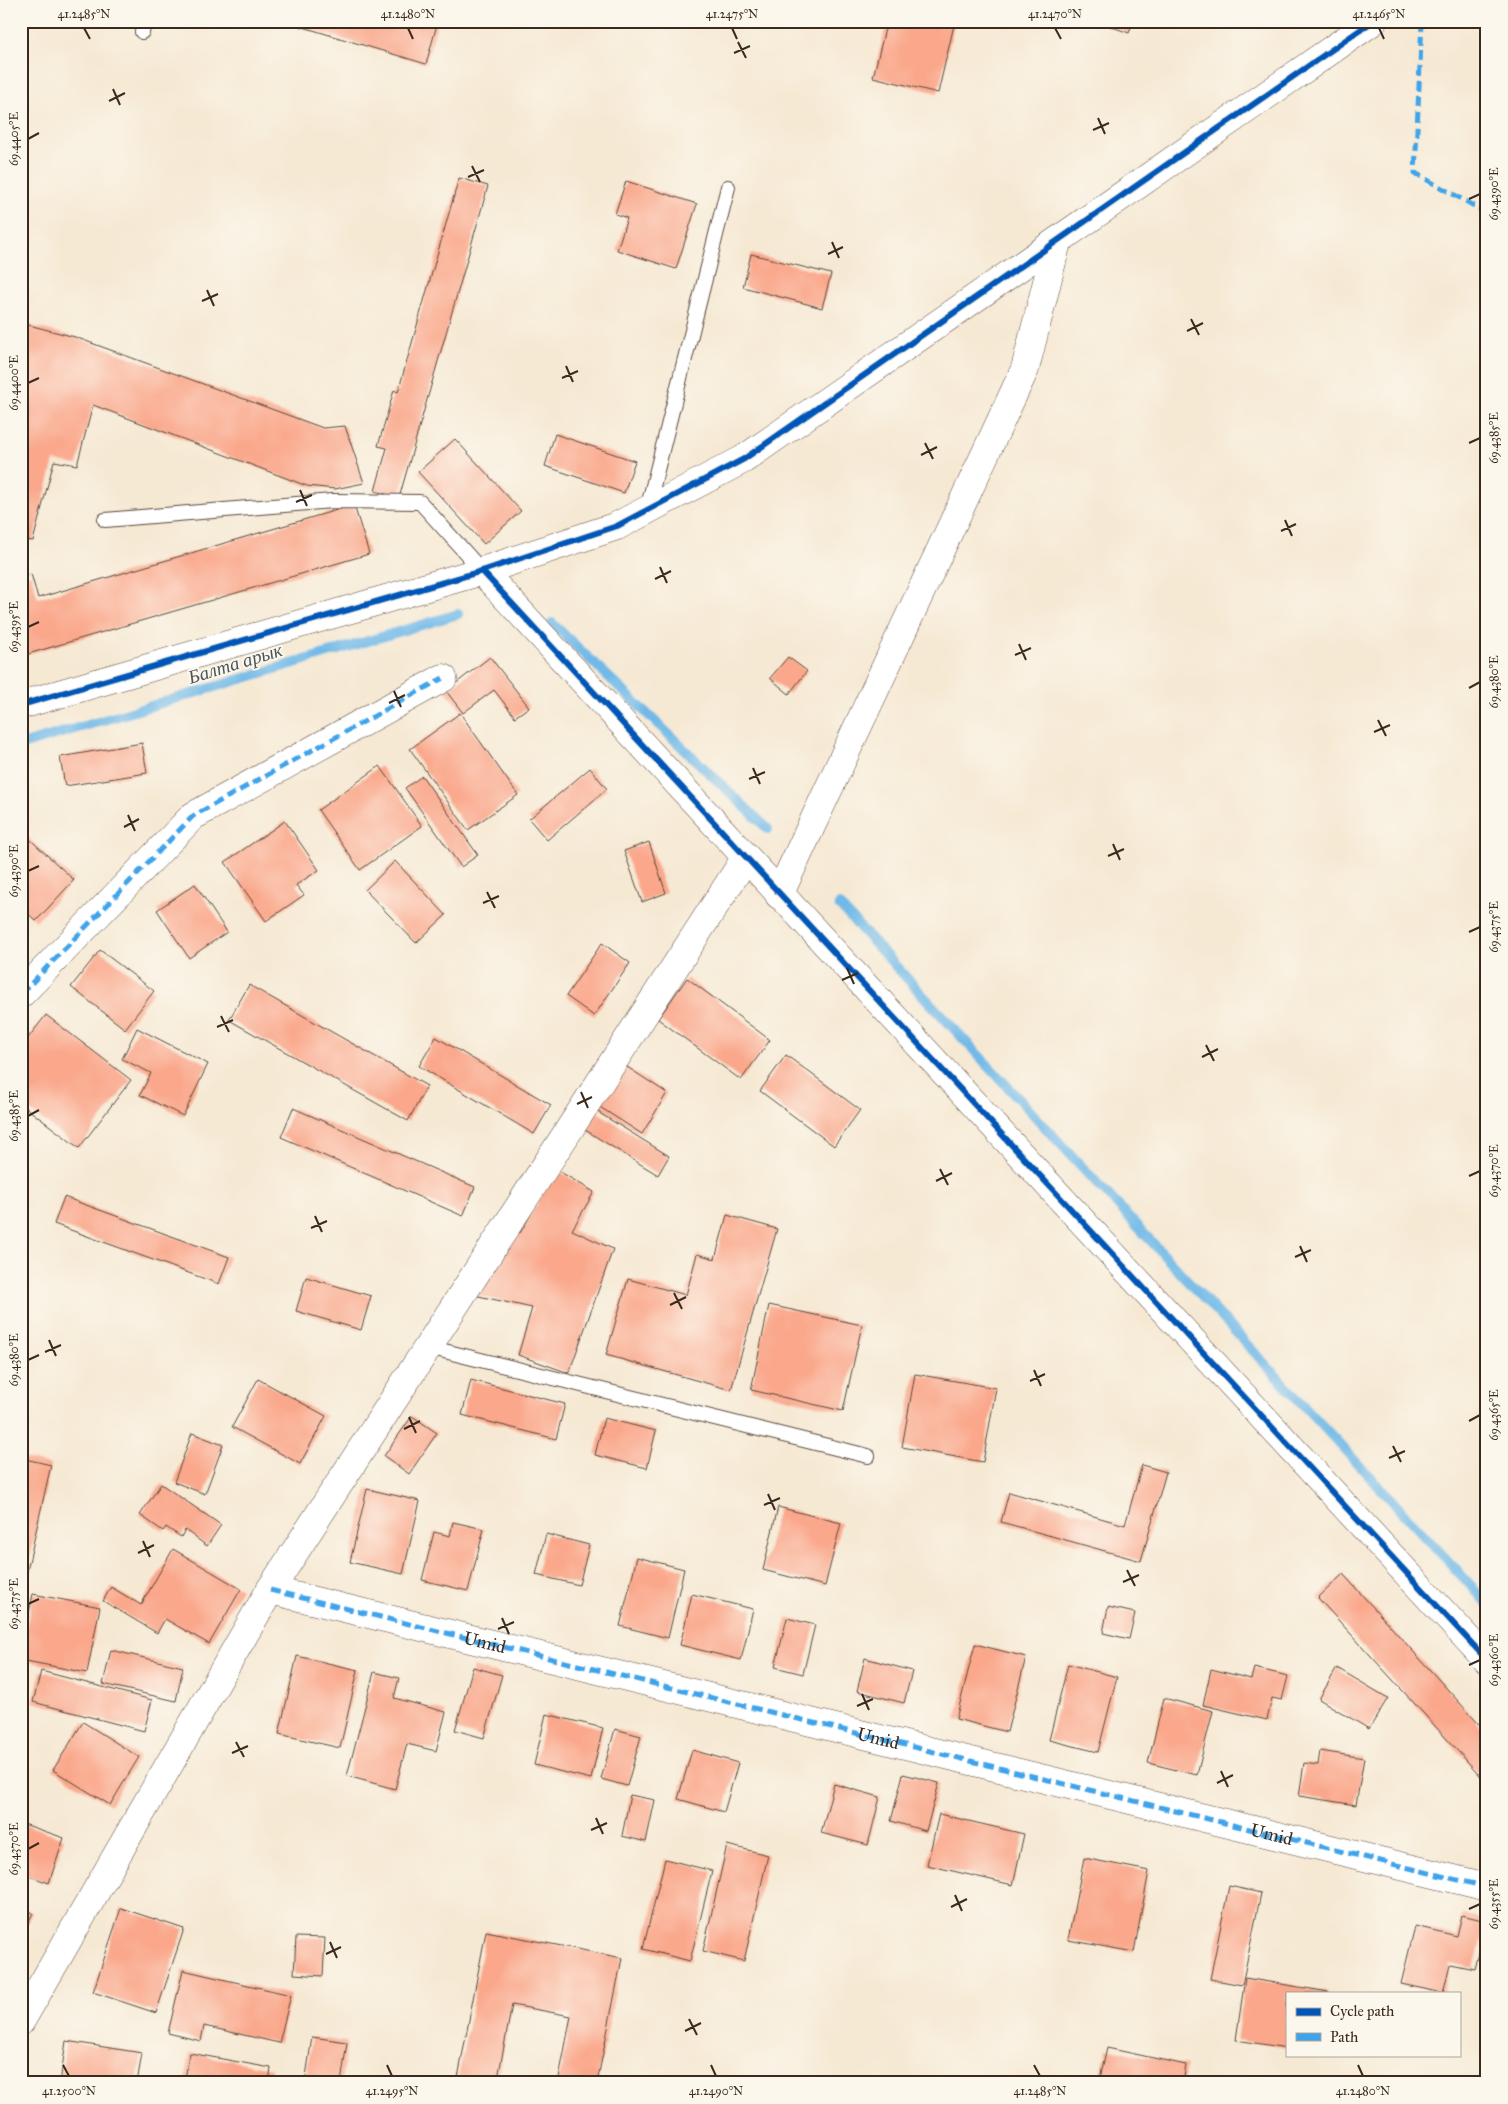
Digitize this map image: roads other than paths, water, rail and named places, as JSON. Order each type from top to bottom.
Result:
[{"type":"street","points":[[22,702],[482,571],[617,526],[744,459],[1373,21]]},
{"type":"street","points":[[779,895],[1026,369],[1057,242]]},
{"type":"street","points":[[482,571],[745,859],[1487,1660]]},
{"type":"street","points":[[21,994],[192,816],[444,678]]},
{"type":"street","points":[[21,2020],[270,1590],[745,859]]},
{"type":"street","name":"Umid","points":[[270,1590],[1487,1887]]},
{"type":"lane","points":[[647,510],[728,187]]},
{"type":"lane","points":[[106,520],[332,501],[420,502],[482,571]]},
{"type":"lane","points":[[428,1347],[868,1456]]},
{"type":"waterway","name":"Балта арык","points":[[21,745],[458,614]]},
{"type":"waterway","points":[[552,623],[768,829]]},
{"type":"waterway","points":[[839,905],[1487,1603]]}]
